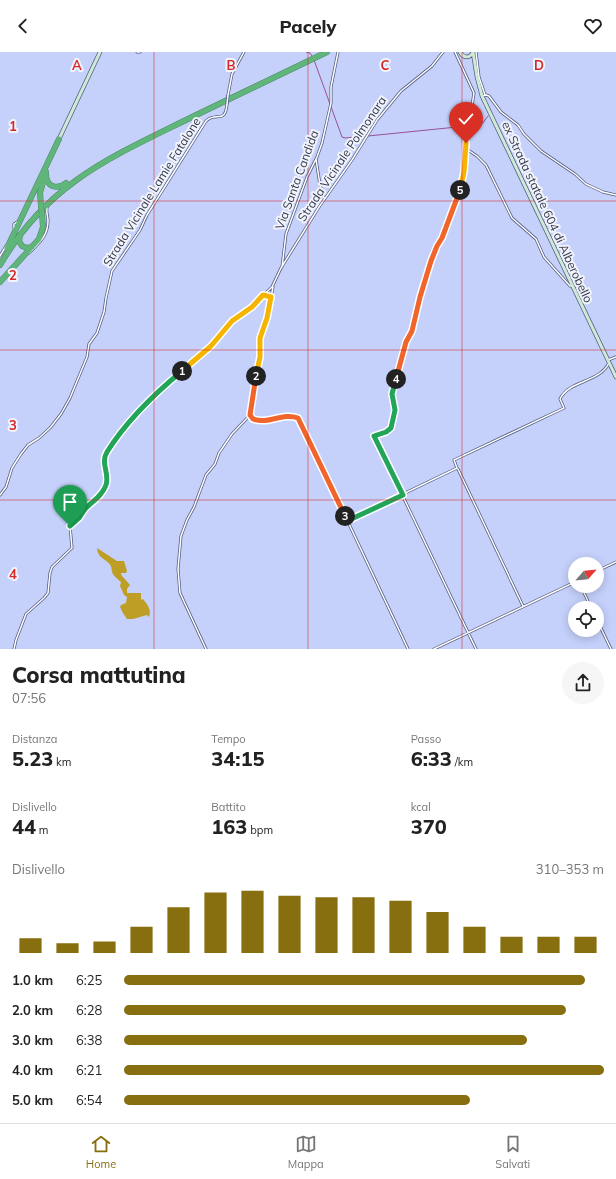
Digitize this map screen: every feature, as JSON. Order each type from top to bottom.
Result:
[{"type":"highway","points":[[0,261],[22,229],[38,210],[63,187],[89,169],[122,150],[322,52]]},
{"type":"highway","points":[[0,265],[17,238],[41,210],[57,194],[76,179],[107,160],[327,52]]},
{"type":"highway","points":[[0,283],[33,248],[42,232],[43,223],[40,192],[59,139]]},
{"type":"highway","points":[[0,261],[59,139]]},
{"type":"highway","points":[[47,171],[46,178],[49,184],[55,187],[60,187],[89,169]]},
{"type":"highway","points":[[33,248],[23,247],[20,244],[19,239],[41,210]]},
{"type":"main road","points":[[59,139],[100,52]]},
{"type":"main road","points":[[460,53],[466,57],[475,52]]},
{"type":"main road","name":"ex Strada statale 604 di Alberobello","points":[[475,52],[476,77],[483,96],[616,377]]},
{"type":"street","name":"Strada Vicinale Lamie Fatalone","points":[[0,495],[6,487],[12,468],[21,454],[28,445],[50,428],[61,414],[70,398],[87,357],[89,344],[97,333],[104,312],[113,269],[128,250],[147,215],[206,121],[211,117],[224,116],[226,113],[232,74],[244,52]]},
{"type":"street","name":"Via Santa Candida","points":[[281,268],[286,234],[307,176],[322,143],[330,105],[331,87],[338,52]]},
{"type":"street","name":"Strada Vicinale Polmonara","points":[[281,268],[324,198],[352,160],[372,127],[394,98],[432,66],[443,52]]},
{"type":"street","points":[[455,52],[474,92],[465,148],[464,172],[461,187],[442,238],[431,261],[412,331],[406,342],[398,369],[392,394],[395,410],[391,427],[386,432],[375,435],[476,649]]},
{"type":"street","points":[[483,96],[489,96],[503,114],[518,125],[524,134],[541,151],[586,184],[603,192],[616,195]]},
{"type":"street","points":[[465,148],[485,163],[512,218],[536,239],[546,259],[570,286],[572,286]]},
{"type":"street","points":[[316,159],[320,185],[324,198]]},
{"type":"street","points":[[33,248],[46,234],[48,222],[46,208],[75,183]]},
{"type":"street","points":[[0,256],[15,223],[19,223]]},
{"type":"street","points":[[206,649],[180,593],[178,566],[181,536],[206,475],[214,465],[219,453],[232,434],[250,415],[260,357],[260,338],[267,318],[273,285],[281,268]]},
{"type":"street","points":[[14,649],[26,614],[48,593],[52,567],[72,548],[70,526],[79,518],[85,508],[99,497],[105,487],[107,477],[104,465],[105,458],[123,428],[155,394],[207,350],[232,321],[252,307],[273,285]]},
{"type":"street","points":[[263,295],[271,297]]},
{"type":"street","points":[[523,606],[454,460],[564,408],[560,400],[565,391],[591,379],[606,368],[609,361],[616,357]]},
{"type":"street","points":[[250,415],[254,420],[258,421],[273,420],[282,416],[298,418],[408,649]]},
{"type":"street","points":[[347,521],[458,468]]},
{"type":"street","points":[[604,568],[616,562]]},
{"type":"street","points":[[434,649],[568,585]]},
{"type":"street","points":[[604,636],[610,649]]},
{"type":"shaded area","points":[[97,548],[117,561],[124,561],[127,571],[126,573],[121,573],[130,585],[127,589],[127,593],[141,593],[141,600],[143,599],[149,610],[149,617],[147,615],[127,619],[120,607],[126,603],[127,597],[124,595],[120,586],[121,582],[113,574],[110,564],[100,556]]},
{"type":"waterway","points":[[306,52],[310,53],[312,56]]},
{"type":"waterway","points":[[314,60],[342,137],[364,136]]},
{"type":"waterway","points":[[469,125],[482,124],[488,116]]},
{"type":"waterway","points":[[368,136],[467,126]]},
{"type":"route","points":[[70,526],[79,518],[85,508],[99,497],[106,484],[107,478],[104,465],[105,456],[130,420],[148,400],[207,350],[237,316],[252,307],[263,295],[271,297],[267,318],[260,338],[260,357],[250,415],[254,420],[258,421],[273,420],[282,416],[298,417],[347,521],[403,495],[374,436],[375,434],[386,432],[391,427],[395,410],[392,394],[398,369],[406,342],[412,331],[431,261],[442,238],[461,187],[464,172],[466,143]]}]
